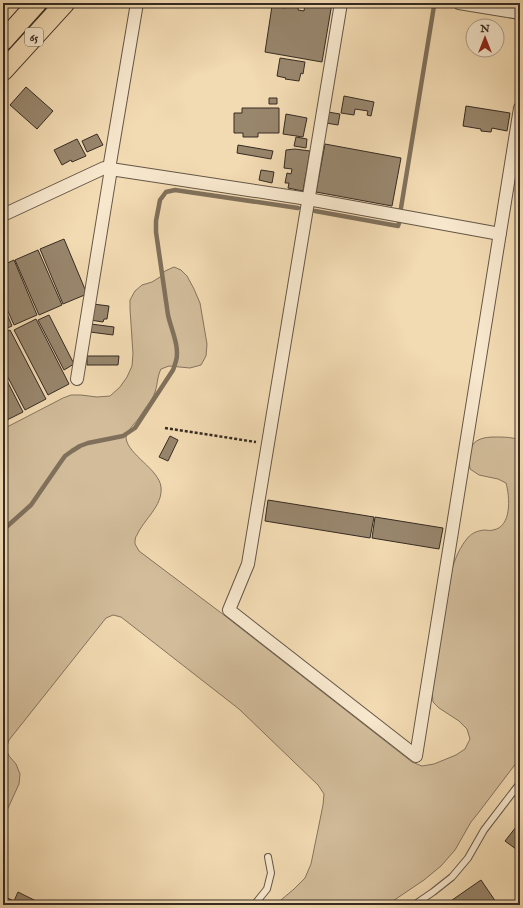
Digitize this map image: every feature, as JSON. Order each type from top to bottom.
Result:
[{"type":"main road","name":"65","points":[[3,41],[37,3]]},
{"type":"main road","name":"65","points":[[3,71],[65,3]]},
{"type":"street","points":[[77,379],[136,3]]},
{"type":"street","points":[[341,3],[248,564],[229,610],[416,756],[520,108]]},
{"type":"street","points":[[459,3],[520,13]]},
{"type":"street","points":[[3,215],[104,168],[308,199],[500,234]]},
{"type":"lane","points":[[414,905],[452,877],[468,858],[484,830],[520,783]]},
{"type":"lane","points":[[254,905],[267,888],[271,873],[268,857]]},
{"type":"path","points":[[166,428],[268,444]]},
{"type":"shaded area","points":[[174,267],[181,270],[187,276],[200,303],[207,344],[206,356],[201,365],[190,368],[169,366],[161,369],[154,395],[126,436],[128,444],[132,450],[155,474],[161,487],[159,500],[136,536],[135,544],[139,551],[220,612],[412,762],[422,766],[434,764],[456,755],[465,749],[470,739],[467,729],[459,721],[439,708],[433,702],[432,691],[448,588],[456,558],[460,549],[471,534],[478,531],[499,528],[507,518],[509,503],[506,483],[498,479],[479,475],[470,469],[469,455],[476,441],[487,437],[508,437],[520,440],[520,758],[471,822],[455,850],[441,866],[424,880],[387,905],[275,905],[305,878],[311,864],[324,794],[318,785],[239,709],[121,617],[113,615],[106,618],[9,740],[6,749],[9,756],[16,764],[20,774],[19,784],[3,819],[3,428],[71,395],[97,397],[110,396],[120,387],[132,366],[133,354],[130,300],[135,291],[142,285],[152,282],[160,277],[165,271]]},
{"type":"building","points":[[285,3],[299,3],[298,10],[304,11],[305,4],[312,5],[312,3],[332,3],[322,62],[265,52],[272,6],[285,8]]},
{"type":"building","points":[[280,58],[305,62],[303,74],[301,73],[299,81],[277,76]]},
{"type":"building","points":[[26,87],[53,111],[37,129],[10,105]]},
{"type":"building","points":[[344,96],[374,102],[371,116],[367,115],[368,111],[355,109],[354,115],[341,113]]},
{"type":"building","points":[[269,98],[277,98],[277,104],[269,104]]},
{"type":"building","points":[[466,106],[510,113],[507,131],[492,128],[491,132],[481,131],[481,129],[463,126]]},
{"type":"building","points":[[242,108],[279,108],[279,133],[258,133],[258,137],[243,137],[243,133],[234,133],[234,113],[242,113]]},
{"type":"building","points":[[328,112],[340,114],[338,125],[326,123]]},
{"type":"building","points":[[286,114],[307,118],[303,137],[283,134]]},
{"type":"building","points":[[97,134],[103,145],[87,152],[82,141]]},
{"type":"building","points":[[296,137],[307,139],[306,148],[294,146]]},
{"type":"building","points":[[77,139],[86,156],[72,162],[71,160],[62,165],[54,150]]},
{"type":"building","points":[[325,144],[401,158],[392,206],[316,192]]},
{"type":"building","points":[[238,145],[273,151],[271,159],[237,153]]},
{"type":"building","points":[[295,149],[310,151],[303,191],[288,188],[289,183],[285,183],[287,173],[291,174],[292,169],[284,168],[286,150]]},
{"type":"building","points":[[261,170],[274,172],[272,183],[259,180]]},
{"type":"building","points":[[64,239],[87,294],[63,304],[40,249]]},
{"type":"building","points":[[38,250],[62,305],[39,315],[15,260]]},
{"type":"building","points":[[14,260],[37,315],[14,325],[3,300],[3,265]]},
{"type":"building","points":[[3,304],[12,326],[3,330]]},
{"type":"building","points":[[93,304],[109,306],[107,319],[104,319],[103,322],[90,320]]},
{"type":"building","points":[[49,315],[74,364],[64,370],[38,320]]},
{"type":"building","points":[[36,319],[69,384],[48,395],[14,330]]},
{"type":"building","points":[[91,324],[114,327],[113,335],[90,332]]},
{"type":"building","points":[[10,330],[46,399],[25,410],[3,368],[3,334]]},
{"type":"building","points":[[87,356],[119,356],[118,365],[87,365]]},
{"type":"building","points":[[3,373],[23,412],[3,422]]},
{"type":"building","points":[[170,436],[178,440],[168,461],[159,457]]},
{"type":"building","points":[[268,500],[374,517],[370,538],[265,521]]},
{"type":"building","points":[[375,517],[443,528],[439,549],[372,538]]},
{"type":"building","points":[[520,822],[520,852],[505,841]]},
{"type":"building","points":[[481,880],[498,905],[445,905]]},
{"type":"building","points":[[18,892],[42,905],[3,905],[3,896],[14,901]]},
{"type":"waterway","points":[[401,208],[434,6]]},
{"type":"waterway","points":[[3,530],[31,505],[65,456],[80,446],[123,436],[135,428],[173,370],[177,350],[168,315],[156,232],[156,221],[160,200],[166,192],[175,190],[298,208]]},
{"type":"waterway","points":[[315,211],[398,226],[399,223]]}]
